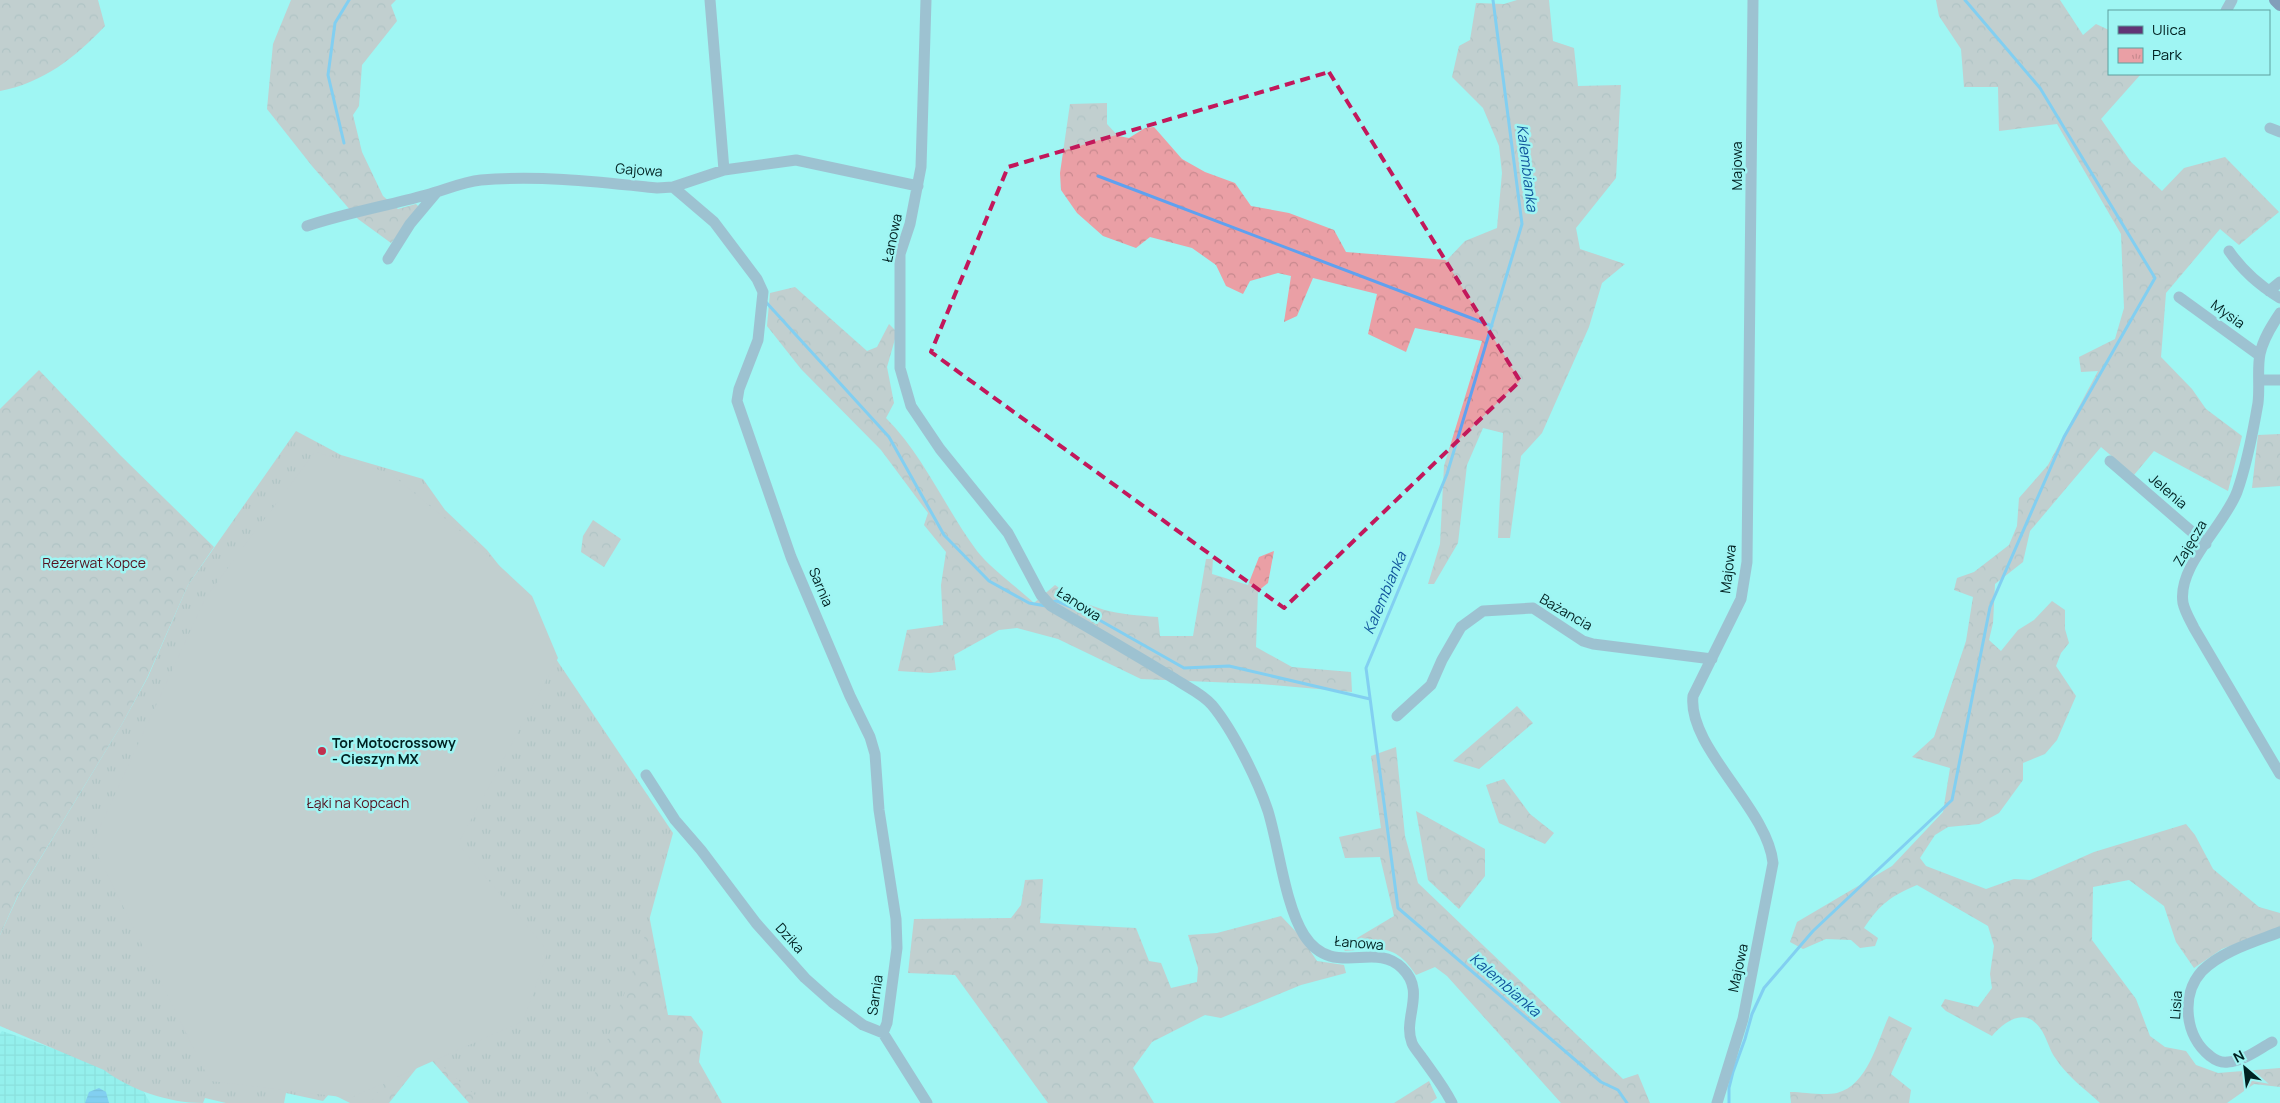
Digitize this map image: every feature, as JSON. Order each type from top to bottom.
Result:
[{"type":"main road","points":[[2274,0],[2280,5]]},
{"type":"street","points":[[710,0],[724,170]]},
{"type":"street","name":"Łanowa","points":[[926,0],[921,167],[918,186],[900,254],[900,368],[911,406],[940,449],[1008,532],[1041,595],[1051,606],[1166,674],[1212,704],[1256,780],[1264,798],[1291,899],[1304,936],[1321,953],[1331,957],[1342,960],[1377,958],[1390,961],[1402,967],[1414,986],[1410,1030],[1412,1043],[1452,1103]]},
{"type":"street","name":"Majowa","points":[[1717,1103],[1743,1019],[1773,863],[1772,853],[1764,832],[1710,748],[1692,708],[1693,696],[1741,598],[1747,562],[1754,0]]},
{"type":"street","name":"Gajowa","points":[[308,226],[341,215],[436,193],[465,182],[531,178],[657,188],[673,187],[724,170],[796,160],[918,186]]},
{"type":"street","name":"Sarnia","points":[[673,187],[714,222],[757,279],[763,292],[758,340],[739,389],[737,401],[791,557],[850,696],[870,737],[875,754],[882,829],[896,919],[897,948],[887,1023],[883,1033]]},
{"type":"street","points":[[388,259],[410,224],[433,199],[436,193]]},
{"type":"street","points":[[2229,251],[2238,264],[2268,291],[2280,298]]},
{"type":"street","points":[[2268,291],[2280,282]]},
{"type":"street","name":"Mysia","points":[[2179,297],[2259,355]]},
{"type":"street","name":"Zajęcza","points":[[2279,768],[2194,628],[2184,603],[2186,579],[2232,504],[2241,481],[2258,403],[2260,380],[2259,355],[2264,340],[2280,313]]},
{"type":"street","points":[[2260,380],[2280,380]]},
{"type":"street","name":"Jelenia","points":[[2110,461],[2206,544]]},
{"type":"street","name":"Bażancia","points":[[1397,716],[1431,685],[1442,660],[1461,627],[1483,611],[1533,608],[1583,641],[1593,644],[1712,659]]},
{"type":"street","name":"Dzika","points":[[646,775],[675,820],[701,850],[741,905],[805,978],[832,1002],[863,1025],[883,1033]]},
{"type":"street","name":"Lisia","points":[[2272,1042],[2237,1060],[2226,1063],[2215,1060],[2200,1046],[2190,1029],[2188,1016],[2189,1000],[2192,986],[2201,972],[2213,962],[2233,951],[2280,932]]},
{"type":"street","points":[[883,1033],[927,1103]]},
{"type":"highlighted area","points":[[1329,72],[1520,381],[1284,608],[931,352],[1008,167]]},
{"type":"shaded area","points":[[2,1031],[110,1068],[141,1087],[150,1103],[0,1103],[0,1034]]},
{"type":"shaded area","points":[[99,1088],[106,1092],[109,1103],[85,1103],[89,1092]]},
{"type":"green space","points":[[0,0],[98,0],[105,26],[58,67],[30,82],[0,91]]},
{"type":"green space","points":[[291,0],[396,0],[391,5],[397,21],[362,65],[359,106],[353,115],[362,152],[383,196],[398,209],[416,204],[420,208],[391,243],[358,219],[312,166],[267,109],[273,44]]},
{"type":"green space","points":[[1517,0],[1549,0],[1553,41],[1574,48],[1578,86],[1621,85],[1616,178],[1576,228],[1580,249],[1625,264],[1602,283],[1589,327],[1542,433],[1521,456],[1510,538],[1498,538],[1503,433],[1483,428],[1467,465],[1458,543],[1434,584],[1428,584],[1440,544],[1444,466],[1482,341],[1415,328],[1406,352],[1368,334],[1377,294],[1313,278],[1297,316],[1284,322],[1291,276],[1278,273],[1250,281],[1243,294],[1226,286],[1216,265],[1192,248],[1150,237],[1136,248],[1103,236],[1077,213],[1061,190],[1060,173],[1070,104],[1107,103],[1107,124],[1118,136],[1129,138],[1145,128],[1154,127],[1182,159],[1205,172],[1235,183],[1251,206],[1289,213],[1334,230],[1346,252],[1447,260],[1465,241],[1497,228],[1502,173],[1499,146],[1483,108],[1452,77],[1459,46],[1470,40],[1476,3],[1504,4]]},
{"type":"green space","points":[[1936,0],[2060,0],[2083,35],[2096,24],[2108,30],[2108,75],[2140,75],[2101,119],[2131,162],[2162,191],[2184,168],[2225,157],[2279,212],[2239,245],[2220,229],[2166,293],[2161,357],[2192,389],[2206,409],[2242,436],[2228,491],[2154,451],[2134,475],[2101,447],[2030,531],[2023,562],[1995,584],[1993,623],[1989,640],[2001,651],[2018,630],[2034,620],[2052,601],[2065,610],[2065,629],[2069,643],[2061,653],[2056,666],[2076,696],[2057,740],[2045,754],[2023,763],[2023,780],[1999,813],[1979,824],[1948,827],[1935,835],[1920,858],[1926,866],[1986,889],[2014,879],[2030,880],[2094,852],[2186,824],[2195,835],[2213,869],[2259,907],[2280,913],[2280,927],[2222,949],[2194,968],[2176,942],[2164,906],[2129,880],[2093,887],[2092,940],[2136,999],[2150,1036],[2165,1047],[2186,1051],[2196,1065],[2218,1073],[2280,1068],[2280,1087],[2254,1084],[2227,1103],[2100,1103],[2060,1065],[2040,1028],[2028,1018],[2022,1017],[2009,1021],[1992,1036],[1946,1011],[1941,1006],[1945,999],[1978,1007],[1992,988],[1990,974],[1994,946],[1988,926],[1917,885],[1887,902],[1875,913],[1864,928],[1878,938],[1875,946],[1860,948],[1851,940],[1826,939],[1803,949],[1790,942],[1797,922],[1892,866],[1943,812],[1950,768],[1912,757],[1934,737],[1966,641],[1973,597],[1954,590],[1957,578],[1974,572],[2009,545],[2017,526],[2019,498],[2048,465],[2098,371],[2081,372],[2079,357],[2115,339],[2124,308],[2121,234],[2057,124],[1999,131],[1998,87],[1964,87],[1961,49],[1939,16]]},
{"type":"green space","points":[[795,287],[867,351],[877,347],[889,324],[897,332],[887,367],[894,403],[886,418],[900,433],[923,465],[977,551],[1034,603],[1055,585],[1080,601],[1104,610],[1158,617],[1160,636],[1193,636],[1206,559],[1213,559],[1212,574],[1248,585],[1259,557],[1274,551],[1268,583],[1258,591],[1256,647],[1292,667],[1351,672],[1352,692],[1260,684],[1141,679],[1058,639],[1017,628],[999,630],[954,655],[956,670],[930,673],[898,671],[907,630],[943,625],[941,585],[946,552],[924,525],[928,513],[881,450],[801,369],[767,326],[770,293]]},
{"type":"green space","name":"Rezerwat Kopce","points":[[39,370],[120,455],[214,547],[188,585],[147,678],[122,724],[18,895],[0,935],[0,409]]},
{"type":"green space","name":"Tor Motocrossowy - Cieszyn MX","points":[[296,431],[341,455],[423,479],[445,510],[487,550],[523,596],[548,647],[673,833],[642,946],[584,1103],[484,1103],[414,1041],[370,1103],[350,1103],[330,1093],[323,1101],[286,1093],[284,1103],[226,1103],[205,1098],[203,1103],[177,1101],[150,1094],[126,1084],[104,1070],[0,1026],[0,935],[19,894],[122,724],[148,677],[188,585]]},
{"type":"green space","points":[[2280,434],[2280,486],[2252,488],[2258,435]]},
{"type":"green space","name":"Tor Motocrossowy - Cieszyn MX","points":[[315,452],[390,473],[477,545],[532,596],[558,658],[458,844],[548,951],[523,1021],[350,1098],[210,1081],[92,844],[206,597]]},
{"type":"green space","points":[[593,520],[621,539],[604,567],[581,552],[583,536]]},
{"type":"green space","points":[[1517,706],[1533,723],[1479,769],[1453,761]]},
{"type":"green space","points":[[1396,747],[1405,836],[1418,883],[1623,1079],[1638,1074],[1650,1103],[1561,1103],[1447,976],[1435,967],[1416,975],[1401,957],[1393,953],[1377,949],[1345,951],[1342,947],[1394,916],[1380,857],[1345,858],[1339,837],[1381,828],[1371,756]]},
{"type":"green space","points":[[1504,779],[1530,814],[1554,833],[1545,844],[1499,823],[1486,785]]},
{"type":"green space","points":[[1416,811],[1485,849],[1485,876],[1459,909],[1428,880]]},
{"type":"green space","points":[[1043,879],[1040,923],[1136,928],[1149,961],[1161,963],[1171,988],[1197,982],[1198,968],[1188,935],[1217,933],[1281,916],[1301,937],[1317,961],[1344,965],[1346,973],[1301,985],[1221,1018],[1205,1015],[1152,1042],[1133,1068],[1154,1103],[1048,1103],[955,975],[908,973],[914,919],[1011,918],[1021,905],[1025,880]]},
{"type":"green space","points":[[643,883],[668,1015],[691,1016],[703,1032],[699,1062],[722,1103],[469,1103],[427,1055],[389,1103],[360,1103],[377,1028]]},
{"type":"green space","points":[[1889,1016],[1912,1028],[1891,1074],[1911,1090],[1909,1103],[1791,1103],[1790,1092],[1832,1094],[1848,1088],[1857,1081],[1870,1061]]},
{"type":"green space","points":[[1429,1081],[1437,1098],[1430,1103],[1394,1103]]},
{"type":"waterway","points":[[344,143],[328,75],[335,23],[349,0]]},
{"type":"waterway","name":"Kalembianka","points":[[1493,0],[1522,224],[1447,474],[1366,668],[1398,908],[1601,1082],[1618,1090],[1627,1103]]},
{"type":"waterway","points":[[1729,1103],[1729,1088],[1733,1072],[1752,1014],[1764,988],[1813,931],[1952,800],[1990,607],[2064,437],[2155,278],[2040,88],[1965,0]]},
{"type":"waterway","points":[[1098,176],[1492,326]]},
{"type":"waterway","points":[[765,301],[889,437],[944,535],[989,581],[1029,603],[1046,606]]},
{"type":"waterway","points":[[1052,602],[1057,601],[1094,617],[1184,668],[1229,666],[1370,699]]},
{"type":"place","name":"Tor Motocrossowy - Cieszyn MX","points":[[322,751]]},
{"type":"park label","name":"Łąki na Kopcach","points":[[358,803]]}]
